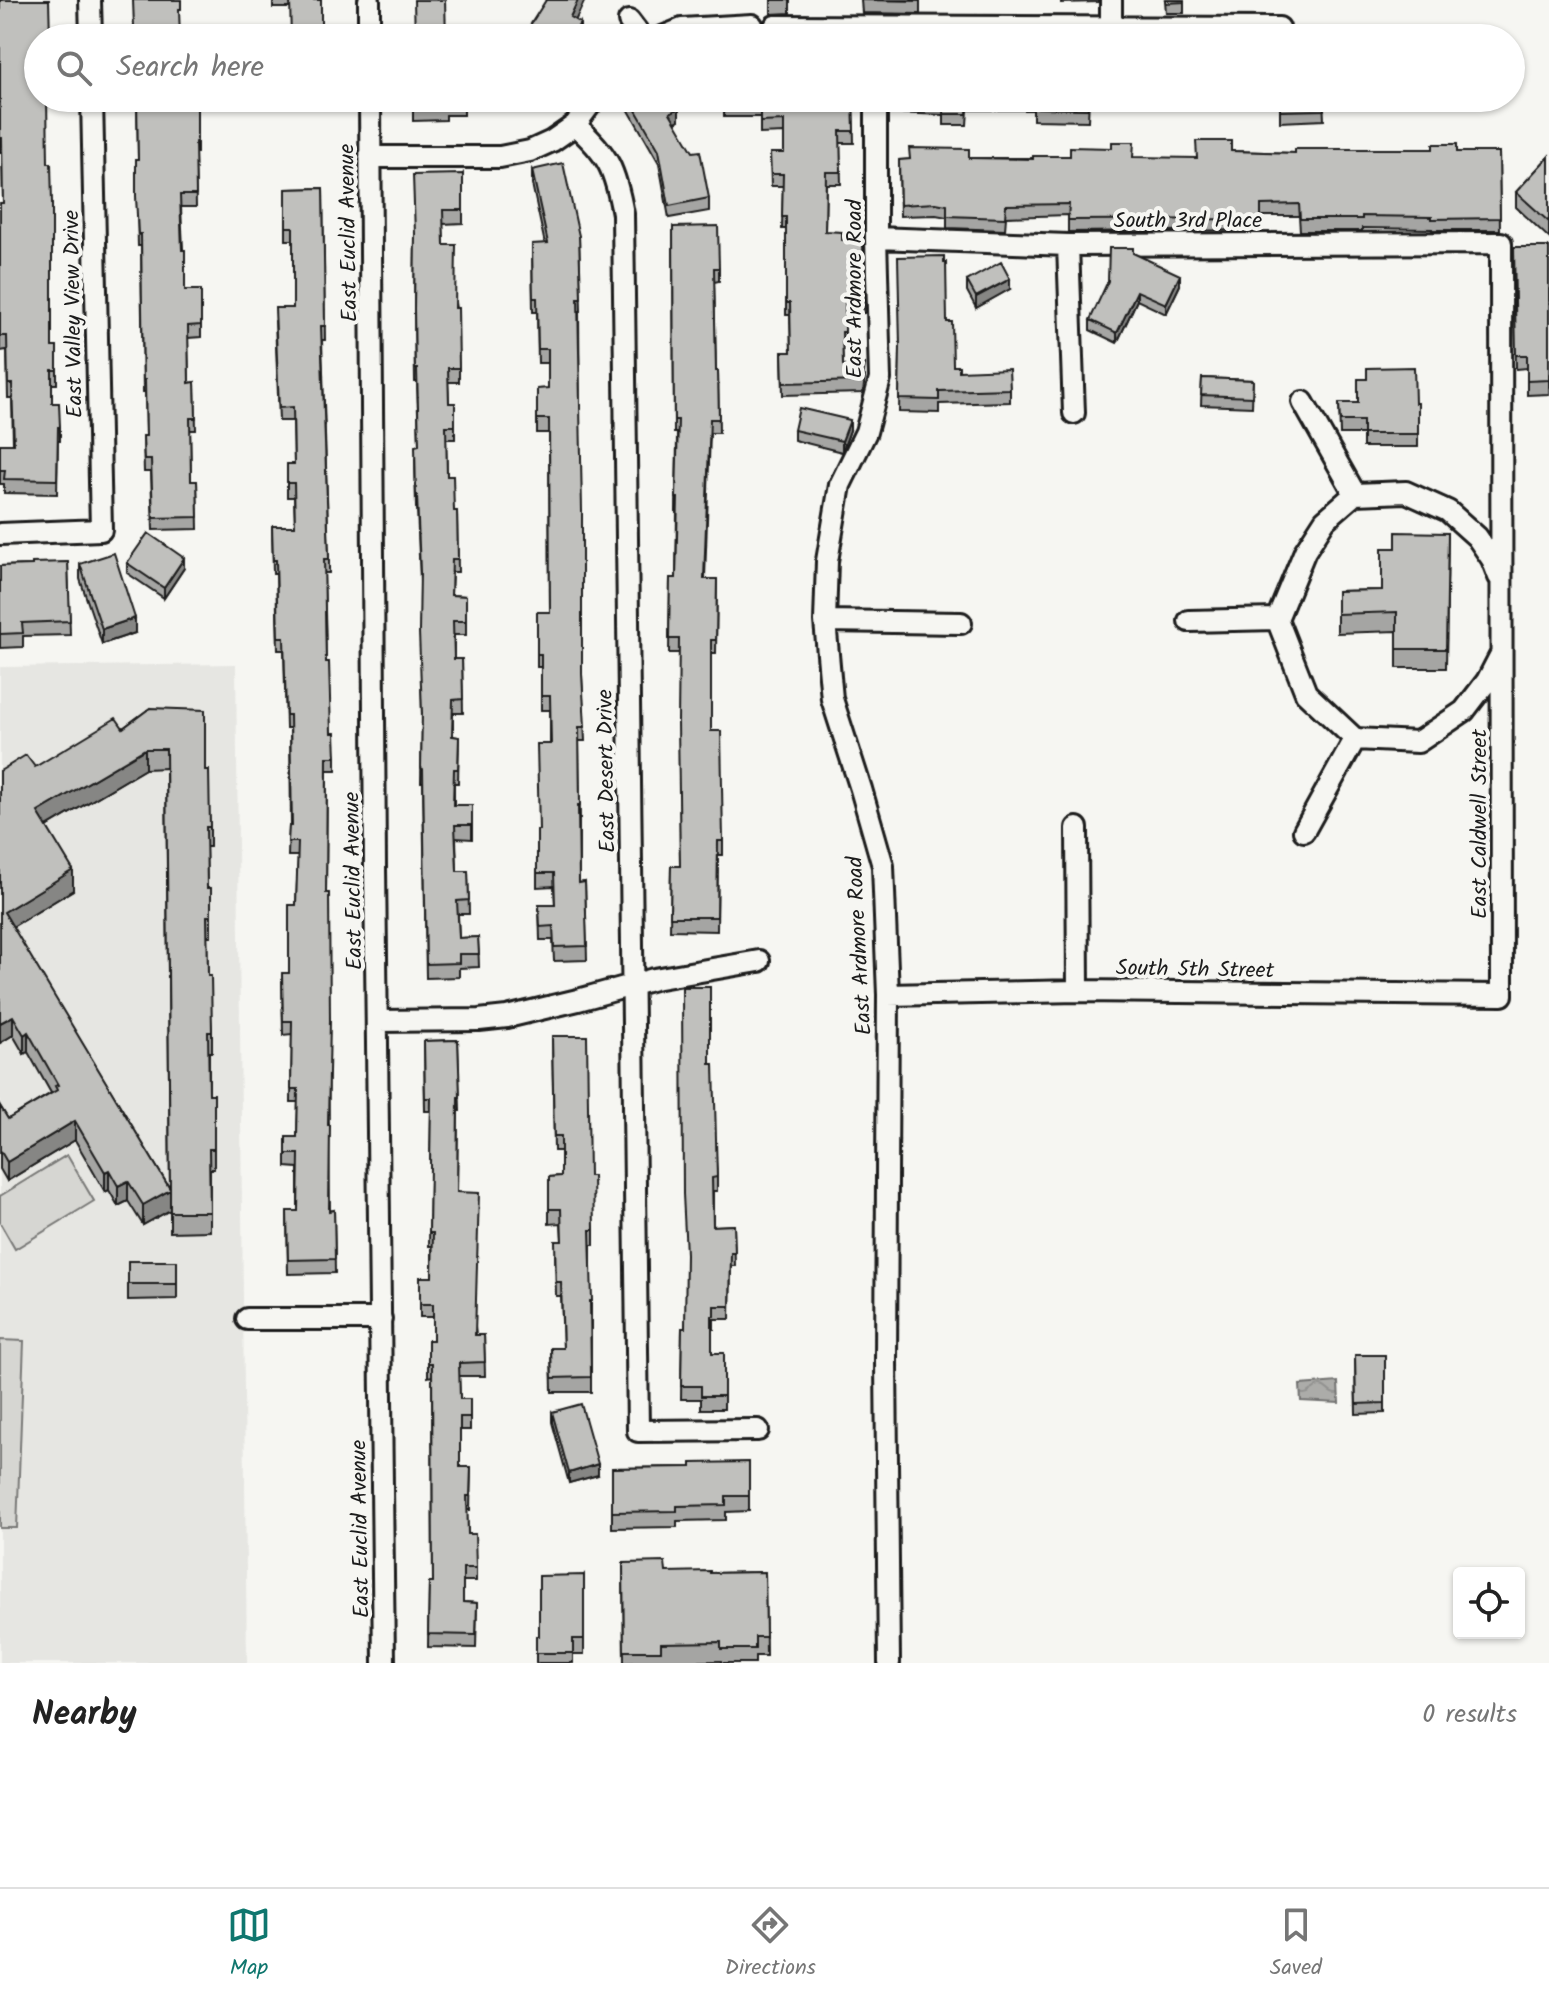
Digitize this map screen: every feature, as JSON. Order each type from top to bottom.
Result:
[{"type":"street","points":[[90,0],[91,24]]},
{"type":"street","points":[[369,0],[369,24]]},
{"type":"street","points":[[1111,0],[1111,24]]},
{"type":"street","name":"East Valley View Drive","points":[[0,534],[101,530],[92,112]]},
{"type":"street","name":"East Euclid Avenue","points":[[370,112],[384,1663]]},
{"type":"street","points":[[370,157],[500,157],[530,151],[575,125],[585,112]]},
{"type":"street","name":"East Ardmore Road","points":[[876,112],[880,379],[866,432],[840,485],[827,561],[825,621],[832,699],[883,866],[888,995],[886,1377],[889,1663]]},
{"type":"street","name":"East Desert Drive","points":[[575,125],[606,157],[618,187],[623,214],[638,1431],[758,1430]]},
{"type":"street","name":"South 3rd Place","points":[[876,238],[1068,245],[1501,243]]},
{"type":"street","name":"East Caldwell Street","points":[[1501,243],[1502,995]]},
{"type":"street","points":[[1068,245],[1074,413]]},
{"type":"street","points":[[1303,402],[1355,494],[1325,520],[1305,551],[1277,619],[1306,693],[1355,739],[1304,831]]},
{"type":"street","name":"East Caldwell Street","points":[[1355,494],[1406,492],[1448,511],[1477,537],[1492,559],[1502,585]]},
{"type":"street","points":[[1189,621],[1277,619]]},
{"type":"street","points":[[825,621],[961,623]]},
{"type":"street","name":"East Caldwell Street","points":[[1355,739],[1418,742],[1464,711],[1487,681],[1502,652]]},
{"type":"street","points":[[1077,828],[1078,991]]},
{"type":"street","points":[[377,1021],[507,1017],[654,979],[759,961]]},
{"type":"street","name":"South 5th Street","points":[[888,995],[1078,991],[1502,995]]},
{"type":"street","points":[[247,1319],[381,1319]]},
{"type":"shaded area","points":[[236,664],[247,1663],[0,1663],[0,667]]},
{"type":"shaded area","points":[[67,1155],[94,1201],[15,1249],[0,1223],[0,1196]]},
{"type":"shaded area","points":[[0,1340],[24,1341],[17,1528],[0,1528]]},
{"type":"water","points":[[1338,1382],[1339,1403],[1301,1401],[1300,1385]]},
{"type":"building","points":[[0,0],[49,0],[50,24],[24,24],[24,112],[47,112],[52,203],[52,347],[57,347],[57,370],[52,370],[52,403],[59,403],[60,427],[57,480],[4,479],[5,470],[0,470],[0,444],[14,444],[7,336],[0,336],[0,203],[3,203]]},
{"type":"building","points":[[133,0],[181,0],[180,24],[134,24]]},
{"type":"building","points":[[290,0],[321,0],[321,24],[291,24]]},
{"type":"building","points":[[414,0],[445,0],[446,24],[415,24]]},
{"type":"building","points":[[546,0],[578,0],[570,17],[579,24],[531,24]]},
{"type":"building","points":[[1165,0],[1184,0],[1184,2],[1166,3]]},
{"type":"building","points":[[137,112],[197,112],[196,195],[180,195],[185,290],[201,290],[201,325],[188,326],[189,383],[195,382],[196,418],[190,418],[191,481],[197,481],[198,517],[153,518],[151,460],[144,460],[141,234],[138,234],[136,196]]},
{"type":"building","points":[[637,112],[672,112],[693,152],[700,151],[709,198],[669,206],[659,150]]},
{"type":"building","points":[[760,112],[853,112],[854,131],[840,131],[841,172],[826,172],[825,231],[842,232],[842,240],[863,240],[864,302],[845,302],[845,332],[842,332],[843,365],[865,364],[863,381],[783,383],[782,352],[791,352],[790,303],[786,303],[786,217],[782,217],[783,174],[771,174],[770,153],[784,153],[784,121],[760,122]]},
{"type":"building","points":[[944,112],[967,112],[967,114]]},
{"type":"building","points":[[1196,141],[1231,141],[1231,151],[1295,153],[1295,149],[1433,149],[1433,144],[1457,144],[1457,152],[1499,152],[1500,218],[1362,216],[1362,219],[1300,219],[1299,204],[1261,205],[1261,219],[1068,220],[1069,204],[1006,205],[1005,218],[947,216],[947,205],[936,203],[900,205],[899,160],[910,159],[909,148],[969,149],[969,158],[1033,159],[1033,156],[1070,156],[1070,147],[1112,148],[1112,142],[1134,142],[1133,157],[1197,158]]},
{"type":"building","points":[[1549,156],[1549,222],[1516,192]]},
{"type":"building","points":[[563,163],[579,236],[581,298],[578,298],[585,727],[579,727],[578,805],[579,883],[585,882],[587,946],[554,947],[553,926],[540,927],[539,905],[555,905],[554,873],[537,873],[537,744],[551,744],[550,696],[541,696],[541,654],[537,654],[537,612],[550,612],[549,419],[537,419],[537,389],[548,388],[548,349],[538,349],[532,244],[548,243],[532,170]]},
{"type":"building","points":[[463,174],[463,210],[443,210],[444,245],[456,245],[455,308],[458,308],[459,368],[448,368],[449,403],[455,403],[455,426],[446,426],[447,476],[453,476],[454,511],[457,511],[458,559],[452,559],[451,595],[466,596],[466,621],[453,621],[454,659],[462,659],[463,699],[453,700],[452,736],[459,737],[453,805],[472,805],[472,825],[455,825],[457,871],[468,871],[469,900],[457,901],[459,938],[478,937],[479,954],[459,954],[459,963],[426,964],[415,446],[419,445],[413,175]]},
{"type":"building","points":[[323,188],[325,326],[321,326],[329,559],[324,559],[326,662],[329,662],[331,733],[335,733],[336,757],[327,757],[326,893],[329,893],[329,1211],[334,1210],[335,1259],[288,1260],[287,1211],[298,1211],[299,1154],[286,1154],[286,1137],[297,1137],[298,1089],[291,1089],[292,1021],[283,1021],[282,973],[289,973],[289,905],[296,905],[298,842],[288,842],[289,826],[292,826],[290,715],[286,715],[284,637],[278,637],[272,526],[295,526],[294,483],[287,483],[287,464],[294,464],[293,407],[279,408],[275,308],[293,308],[293,227],[286,227],[286,189]]},
{"type":"building","points":[[718,226],[719,268],[714,268],[719,419],[710,419],[704,579],[717,579],[716,640],[711,640],[711,731],[721,731],[723,841],[718,841],[717,917],[670,917],[671,866],[680,866],[679,639],[669,639],[670,578],[676,578],[678,498],[678,420],[674,420],[673,227]]},
{"type":"building","points":[[1514,247],[1549,247],[1549,380],[1527,381],[1527,355],[1516,355]]},
{"type":"building","points":[[1109,248],[1133,248],[1133,253],[1180,275],[1166,304],[1137,291],[1117,333],[1090,320],[1108,281]]},
{"type":"building","points":[[944,256],[947,322],[952,322],[953,366],[959,366],[959,371],[1009,369],[1010,389],[939,391],[939,400],[899,399],[898,257]]},
{"type":"building","points":[[1001,262],[1010,279],[976,297],[967,281]]},
{"type":"building","points":[[1414,367],[1418,434],[1363,434],[1363,421],[1340,421],[1339,403],[1358,403],[1358,379],[1367,379],[1367,368]]},
{"type":"building","points":[[1202,378],[1253,380],[1252,397],[1201,395]]},
{"type":"building","points":[[799,408],[850,420],[842,441],[794,430]]},
{"type":"building","points":[[1396,532],[1448,533],[1446,649],[1397,649],[1397,612],[1337,614],[1337,591],[1382,590],[1382,548],[1396,548]]},
{"type":"building","points":[[148,533],[184,558],[164,588],[127,563]]},
{"type":"building","points":[[114,553],[135,618],[102,629],[80,564]]},
{"type":"building","points":[[68,562],[70,621],[22,623],[23,633],[0,634],[0,566]]},
{"type":"building","points":[[150,708],[205,710],[205,770],[209,770],[210,827],[206,827],[207,888],[211,888],[211,916],[207,916],[212,1032],[208,1032],[209,1094],[214,1094],[214,1149],[209,1149],[210,1212],[170,1212],[170,1190],[143,1205],[128,1181],[118,1186],[109,1170],[105,1172],[75,1121],[7,1162],[0,1150],[0,1106],[8,1119],[57,1090],[55,1086],[58,1085],[28,1032],[24,1035],[13,1016],[0,1023],[0,771],[26,755],[35,767],[116,718],[123,728]],"holes":[[[145,749],[166,749],[170,1189],[4,912],[73,870],[38,812]]]},
{"type":"building","points":[[682,987],[710,987],[710,1064],[714,1064],[717,1177],[712,1178],[713,1226],[734,1225],[735,1253],[731,1253],[730,1306],[714,1306],[712,1316],[712,1353],[724,1353],[724,1396],[701,1396],[701,1386],[681,1386],[686,1254]]},
{"type":"building","points":[[552,1036],[587,1036],[589,1176],[593,1176],[594,1230],[590,1230],[591,1377],[552,1378],[551,1348],[563,1348],[561,1282],[556,1282],[555,1241],[562,1241],[561,1209],[549,1209],[549,1177],[561,1176],[561,1136],[554,1136]]},
{"type":"building","points":[[458,1040],[457,1192],[479,1193],[475,1335],[484,1335],[485,1362],[459,1363],[460,1399],[470,1399],[470,1417],[460,1417],[460,1467],[471,1467],[470,1496],[467,1496],[468,1534],[475,1534],[476,1568],[463,1568],[463,1602],[477,1603],[476,1635],[428,1634],[429,1582],[433,1582],[432,1363],[428,1363],[428,1340],[433,1340],[433,1304],[420,1304],[420,1277],[432,1277],[433,1233],[429,1233],[431,1098],[425,1098],[424,1041]]},
{"type":"building","points":[[128,1261],[177,1261],[177,1284],[128,1284]]},
{"type":"building","points":[[1355,1355],[1385,1355],[1385,1403],[1356,1404]]},
{"type":"building","points":[[581,1404],[598,1464],[569,1473],[552,1412]]},
{"type":"building","points":[[749,1462],[749,1496],[726,1496],[726,1505],[677,1506],[677,1511],[612,1512],[612,1468],[691,1467],[691,1463]]},
{"type":"building","points":[[665,1562],[666,1572],[765,1572],[766,1637],[755,1637],[755,1649],[721,1649],[721,1642],[661,1643],[661,1651],[624,1651],[623,1563]]},
{"type":"building","points":[[584,1575],[584,1639],[573,1639],[573,1653],[536,1653],[539,1576]]}]
